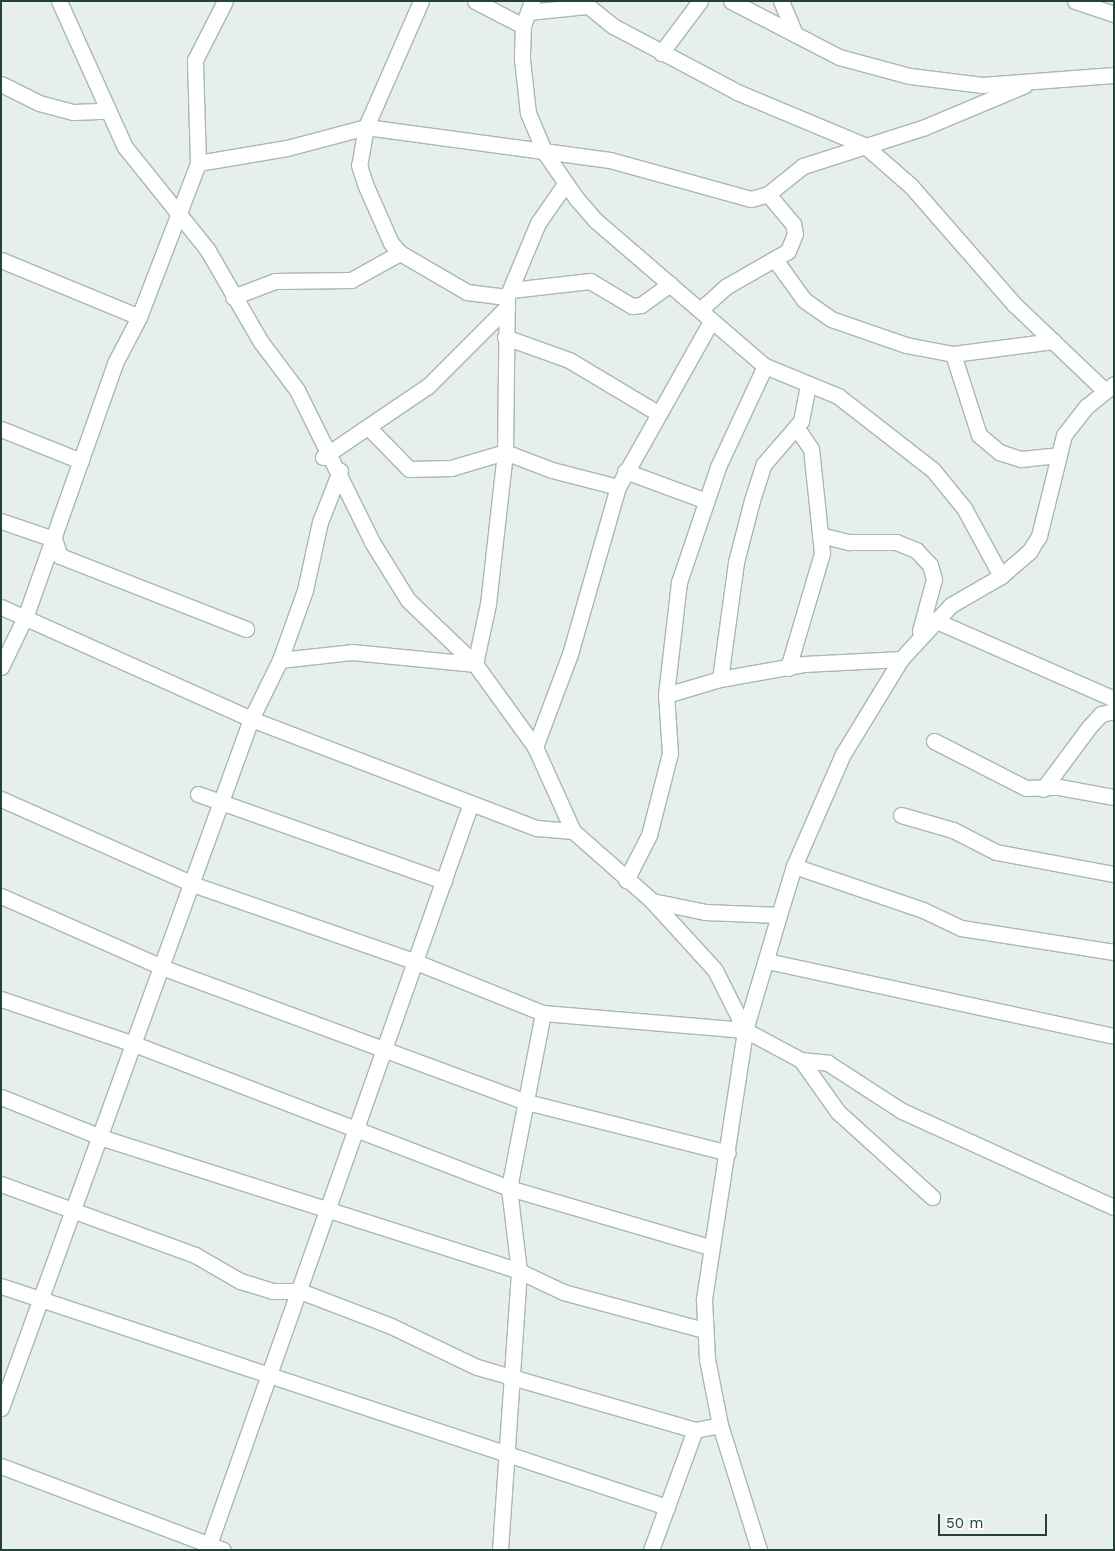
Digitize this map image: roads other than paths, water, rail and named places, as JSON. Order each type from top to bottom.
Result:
[{"type":"street","points":[[59,1],[106,111],[125,147],[207,249],[233,297],[297,390],[340,471],[372,542],[408,600],[475,664],[535,747],[573,831],[626,880],[652,901],[715,970],[745,1030]]},
{"type":"street","points":[[1,667],[26,615],[115,363],[139,316],[198,163],[195,60],[225,1]]},
{"type":"street","points":[[421,1],[366,127],[359,165],[384,230],[400,253],[468,292],[508,298],[590,280],[632,306],[641,305],[670,284]]},
{"type":"street","points":[[474,1],[528,13],[585,3],[661,53],[737,92],[864,145],[911,186],[954,239],[1053,341],[1110,388],[1073,420],[1058,455],[1038,536],[1017,565],[934,620],[901,659],[843,754],[794,866],[779,915],[745,1030],[728,1153],[710,1247],[704,1330],[720,1425],[759,1550]]},
{"type":"street","points":[[661,53],[700,1]]},
{"type":"street","points":[[731,1],[839,56],[910,76],[982,85],[1025,85],[1114,76]]},
{"type":"street","points":[[781,1],[795,34]]},
{"type":"street","points":[[1075,1],[1114,14]]},
{"type":"street","points":[[528,13],[528,113],[545,153],[565,184],[595,220],[765,366],[808,386],[838,396],[933,470],[964,508],[1001,576]]},
{"type":"street","points":[[1,84],[39,104],[73,112],[106,111]]},
{"type":"street","points":[[198,163],[288,148],[366,127],[545,153],[610,160],[724,195],[751,199],[768,194],[803,166],[925,126],[1025,85]]},
{"type":"street","points":[[475,664],[488,604],[505,452],[505,337],[508,298],[538,223],[565,184]]},
{"type":"street","points":[[700,310],[727,286],[776,261],[788,251],[795,234],[785,210],[768,194]]},
{"type":"street","points":[[233,297],[275,280],[352,280],[400,253]]},
{"type":"street","points":[[1,260],[139,316]]},
{"type":"street","points":[[776,261],[804,300],[831,319],[906,345],[953,354],[1053,341]]},
{"type":"street","points":[[324,457],[370,428],[454,364],[508,298]]},
{"type":"street","points":[[535,747],[570,654],[618,487],[656,412],[711,321]]},
{"type":"street","points":[[505,337],[568,360],[656,412]]},
{"type":"street","points":[[953,354],[979,435],[1000,452],[1021,459],[1058,455]]},
{"type":"street","points":[[626,880],[649,835],[670,753],[666,695],[672,614],[706,501],[744,404],[765,366]]},
{"type":"street","points":[[720,678],[736,562],[752,500],[764,464],[797,428],[808,386]]},
{"type":"street","points":[[370,428],[409,469],[451,468],[505,452],[618,487]]},
{"type":"street","points":[[788,668],[822,553],[811,448],[797,428]]},
{"type":"street","points":[[1,429],[81,461]]},
{"type":"street","points":[[1,1408],[103,1138],[134,1044],[195,885],[221,803],[251,719],[280,660],[305,590],[320,522],[340,471]]},
{"type":"street","points":[[625,471],[706,501]]},
{"type":"street","points":[[1,521],[54,539]]},
{"type":"street","points":[[820,535],[849,542],[896,542],[916,550],[930,565],[934,579],[918,638]]},
{"type":"street","points":[[54,539],[60,556],[246,629]]},
{"type":"street","points":[[1,606],[26,615],[251,719],[537,828],[573,831]]},
{"type":"street","points":[[934,620],[1114,699]]},
{"type":"street","points":[[280,660],[352,652],[475,664]]},
{"type":"street","points":[[666,695],[720,678],[788,668],[901,659]]},
{"type":"street","points":[[1043,789],[1095,721],[1114,711]]},
{"type":"street","points":[[934,741],[1026,788],[1114,797]]},
{"type":"street","points":[[198,794],[444,880]]},
{"type":"street","points":[[1,799],[195,885],[416,962],[543,1014],[745,1030],[801,1060],[828,1063],[902,1111],[1114,1207]]},
{"type":"street","points":[[1,1466],[213,1548],[269,1376],[471,803]]},
{"type":"street","points":[[901,815],[953,830],[996,852],[1114,874]]},
{"type":"street","points":[[794,866],[923,910],[961,928],[1114,952]]},
{"type":"street","points":[[1,896],[164,968],[386,1046],[524,1101],[728,1153]]},
{"type":"street","points":[[652,901],[706,912],[779,915]]},
{"type":"street","points":[[767,960],[1114,1036]]},
{"type":"street","points":[[1,999],[134,1044],[357,1128],[509,1188],[710,1247]]},
{"type":"street","points":[[500,1550],[504,1451],[515,1379],[519,1271],[509,1188],[524,1101],[543,1014]]},
{"type":"street","points":[[801,1060],[838,1112],[932,1197]]},
{"type":"street","points":[[1,1097],[103,1138],[519,1271],[562,1292],[704,1330]]},
{"type":"street","points":[[1,1184],[195,1256],[240,1281],[272,1291],[300,1291],[391,1326],[476,1367],[695,1430],[720,1425]]},
{"type":"street","points":[[1,1286],[41,1302],[504,1451],[667,1507]]},
{"type":"street","points":[[651,1550],[695,1430]]}]
